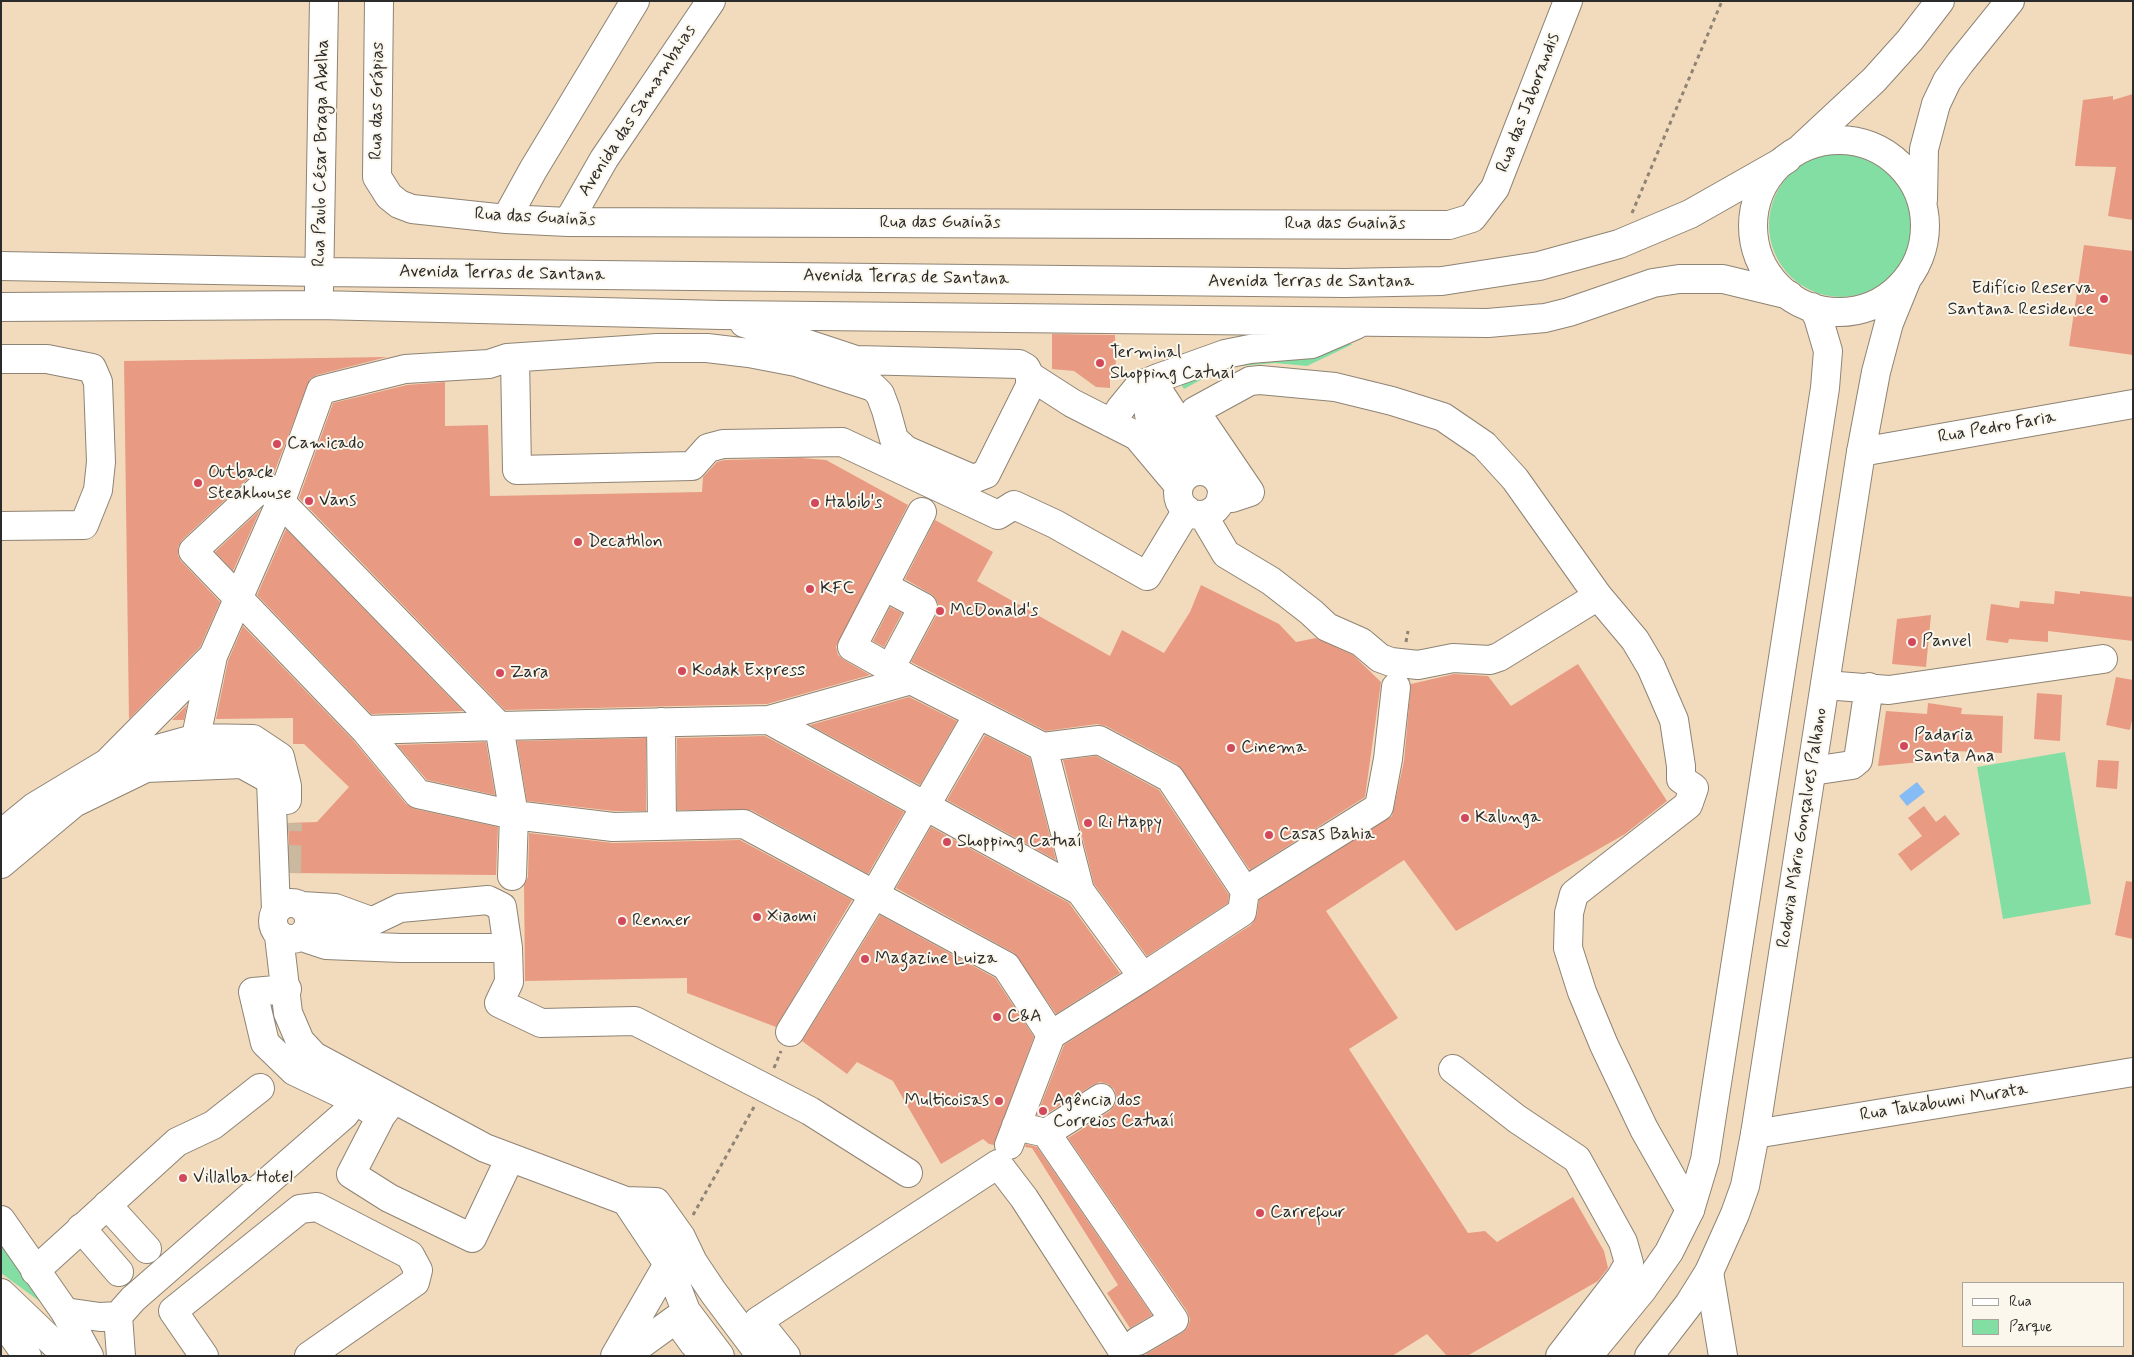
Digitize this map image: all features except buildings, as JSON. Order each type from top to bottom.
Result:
[{"type":"main road","name":"Rua Paulo César Braga Abelha","points":[[319,305],[324,1]]},
{"type":"main road","name":"Rua das Grápias","points":[[379,1],[377,177],[389,196]]},
{"type":"main road","points":[[506,219],[533,170],[635,1]]},
{"type":"main road","name":"Avenida das Samambaias","points":[[568,222],[604,159],[710,1]]},
{"type":"main road","name":"Rua das Jaborandis","points":[[1486,202],[1496,188],[1568,1]]},
{"type":"main road","points":[[1588,1356],[1669,1252],[1690,1210],[1701,1175],[1710,1136],[1825,388],[1828,351],[1818,317],[1776,284],[1759,257],[1753,226],[1755,211],[1766,182],[1793,154],[1874,80],[1910,40],[1940,1]]},
{"type":"main road","points":[[1800,301],[1835,311],[1867,307],[1882,300],[1907,279],[1921,252],[1925,229],[1923,206],[1924,149],[1936,104],[1956,68],[2010,1]]},
{"type":"main road","points":[[1793,154],[1829,141],[1860,143],[1875,148],[1889,156],[1906,172],[1918,191],[1923,206]]},
{"type":"main road","name":"Avenida Terras de Santana","points":[[1,266],[320,272],[1416,282],[1464,278],[1539,266],[1619,244],[1690,214],[1793,154]]},
{"type":"main road","name":"Rua das Guainãs","points":[[389,196],[399,204],[412,209],[506,219],[568,222],[1449,225],[1472,218],[1486,202]]},
{"type":"main road","name":"Avenida Terras de Santana","points":[[1,307],[319,305],[721,315],[1518,322],[1569,312],[1653,283],[1678,279],[1723,279],[1800,301]]},
{"type":"main road","name":"Rodovia Mário Gonçalves Palhano","points":[[1649,1356],[1688,1304],[1709,1272],[1732,1222],[1745,1186],[1755,1134],[1861,452],[1884,340],[1907,279]]},
{"type":"main road","points":[[721,315],[856,360],[1019,364],[1026,368],[1030,376],[1072,403],[1142,440],[1198,493],[1232,498],[1250,492],[1195,412],[1250,381],[1260,380],[1335,387],[1392,401],[1443,417],[1484,445],[1515,479],[1598,596],[1635,640],[1659,683],[1674,720],[1682,766],[1681,779],[1694,788],[1688,805],[1574,894],[1568,913],[1568,948],[1582,992],[1604,1045],[1644,1129],[1690,1210]]},
{"type":"main road","points":[[1111,423],[1120,408],[1140,386],[1157,382],[1224,354],[1255,348],[1312,344],[1363,322]]},
{"type":"main road","points":[[190,765],[213,656],[281,501],[321,390],[405,369],[488,364],[507,358],[657,348],[707,348],[749,353],[796,362],[873,387],[880,394],[894,439],[906,450],[968,478],[978,478],[986,474],[1027,394],[1030,376]]},
{"type":"main road","points":[[515,358],[517,470],[692,466],[708,448],[723,444],[842,442],[1006,510],[1055,524],[1147,576],[1198,493]]},
{"type":"main road","points":[[1,359],[47,360],[92,368],[98,382],[101,462],[98,490],[84,525],[1,526]]},
{"type":"main road","points":[[1157,382],[1198,493],[1226,554],[1271,581],[1327,627],[1361,642],[1380,658],[1391,662],[1418,665],[1453,658],[1490,660],[1499,657],[1598,596]]},
{"type":"main road","name":"Rua Pedro Faria","points":[[1861,452],[2133,404]]},
{"type":"main road","points":[[986,474],[1006,510]]},
{"type":"main road","points":[[512,876],[514,815],[499,726],[264,485],[193,551],[365,730],[418,794],[514,815],[613,827],[744,824],[1006,966],[1051,1035]]},
{"type":"main road","points":[[922,512],[852,647],[978,715],[1043,747],[1099,740],[1170,778],[1245,891],[1242,912],[1051,1035],[1013,1136],[1046,1133],[1101,1098]]},
{"type":"main road","points":[[884,586],[923,607],[901,674]]},
{"type":"main road","points":[[1,834],[34,807],[107,763],[213,656]]},
{"type":"main road","points":[[1825,685],[1870,687],[1889,690],[2103,659]]},
{"type":"main road","points":[[365,730],[769,720],[901,674]]},
{"type":"main road","points":[[1245,891],[1379,807],[1388,759],[1396,687]]},
{"type":"main road","points":[[1812,771],[1852,765],[1858,760],[1870,687]]},
{"type":"main road","points":[[790,1032],[874,895],[978,715]]},
{"type":"main road","points":[[769,720],[1080,891]]},
{"type":"main road","points":[[661,722],[662,826]]},
{"type":"main road","points":[[107,763],[197,738],[253,739],[280,757],[287,786],[288,823]]},
{"type":"main road","points":[[242,764],[242,750],[253,739]]},
{"type":"main road","points":[[1043,747],[1080,891],[1143,977]]},
{"type":"main road","points":[[1,864],[74,802],[146,768],[242,764],[271,780],[292,923],[326,944],[401,948],[508,948]]},
{"type":"main road","points":[[287,874],[292,923],[286,980],[288,1013],[300,1041],[314,1056],[361,1092],[387,1108],[510,1158],[626,1201],[656,1202],[681,1237],[693,1262],[713,1292],[761,1356]]},
{"type":"main road","points":[[292,923],[373,922],[400,908],[488,900],[502,907],[508,948],[509,982],[498,1003],[541,1023],[635,1021],[810,1111],[908,1173]]},
{"type":"main road","points":[[373,922],[401,948]]},
{"type":"main road","points":[[1453,1069],[1517,1119],[1578,1159],[1623,1242],[1629,1263],[1622,1277],[1560,1356]]},
{"type":"main road","name":"Rua Takabumi Murata","points":[[1755,1134],[2133,1072]]},
{"type":"main road","points":[[35,1271],[177,1142],[213,1125],[260,1088]]},
{"type":"main road","points":[[65,1312],[100,1317],[118,1316],[133,1299],[344,1115],[361,1092]]},
{"type":"main road","points":[[387,1108],[351,1174],[389,1198],[472,1238],[510,1158]]},
{"type":"main road","points":[[786,1356],[758,1320],[998,1164],[1132,1348],[1174,1320],[1046,1133]]},
{"type":"main road","points":[[626,1201],[668,1264],[681,1315],[702,1356]]},
{"type":"main road","points":[[107,1205],[147,1249]]},
{"type":"main road","points":[[240,1206],[263,1240]]},
{"type":"main road","points":[[204,1356],[174,1311],[300,1209],[317,1207],[410,1256],[418,1270],[414,1282],[309,1356]]},
{"type":"main road","points":[[1,1220],[65,1312],[89,1356]]},
{"type":"main road","points":[[81,1228],[119,1272]]},
{"type":"main road","points":[[615,1356],[668,1264]]},
{"type":"main road","points":[[1709,1272],[1723,1356]]},
{"type":"main road","points":[[626,1356],[713,1292]]},
{"type":"main road","points":[[1,1293],[67,1356]]},
{"type":"main road","points":[[681,1315],[720,1356]]},
{"type":"main road","points":[[118,1316],[121,1356]]},
{"type":"main road","points":[[1,1319],[27,1356]]},
{"type":"path","points":[[1619,244],[1722,1]]},
{"type":"path","points":[[681,1237],[764,1089],[790,1032]]},
{"type":"green space","points":[[1841,153],[1869,158],[1892,174],[1908,197],[1913,225],[1908,253],[1892,276],[1869,292],[1841,297],[1813,292],[1790,276],[1774,253],[1769,225],[1774,197],[1790,174],[1813,158]]},
{"type":"green space","points":[[1332,344],[1353,344],[1307,366],[1275,363],[1239,366],[1213,373],[1184,389],[1179,381],[1188,375]]},
{"type":"green space","points":[[2065,752],[2091,904],[2003,919],[1977,767]]},
{"type":"green space","points":[[1,1236],[42,1303],[1,1273]]},
{"type":"water","points":[[1917,782],[1925,792],[1907,806],[1899,796]]},
{"type":"tunnel","points":[[287,873],[288,823]]},
{"type":"place","name":"Edifício Reserva Santana Residence","points":[[2104,299]]},
{"type":"place","name":"Terminal Shopping Catuaí","points":[[1100,363]]},
{"type":"place","name":"Camicado","points":[[277,444]]},
{"type":"place","name":"Outback Steakhouse","points":[[198,483]]},
{"type":"place","name":"Vans","points":[[309,501]]},
{"type":"place","name":"Habib's","points":[[815,503]]},
{"type":"place","name":"Decathlon","points":[[578,542]]},
{"type":"place","name":"KFC","points":[[810,589]]},
{"type":"place","name":"McDonald's","points":[[940,611]]},
{"type":"place","name":"Panvel","points":[[1912,642]]},
{"type":"place","name":"Kodak Express","points":[[682,671]]},
{"type":"place","name":"Zara","points":[[500,673]]},
{"type":"place","name":"Padaria Santa Ana","points":[[1904,746]]},
{"type":"place","name":"Cinema","points":[[1231,748]]},
{"type":"place","name":"Kalunga","points":[[1465,818]]},
{"type":"place","name":"Ri Happy","points":[[1088,823]]},
{"type":"place","name":"Casas Bahia","points":[[1269,835]]},
{"type":"place","name":"Shopping Catuaí","points":[[947,842]]},
{"type":"place","name":"Xiaomi","points":[[757,917]]},
{"type":"place","name":"Renner","points":[[622,921]]},
{"type":"place","name":"Magazine Luiza","points":[[865,959]]},
{"type":"place","name":"C&A","points":[[997,1017]]},
{"type":"place","name":"Multicoisas","points":[[999,1101]]},
{"type":"place","name":"Agência dos Correios Catuaí","points":[[1043,1111]]},
{"type":"place","name":"Villalba Hotel","points":[[183,1178]]},
{"type":"place","name":"Carrefour","points":[[1260,1213]]}]
